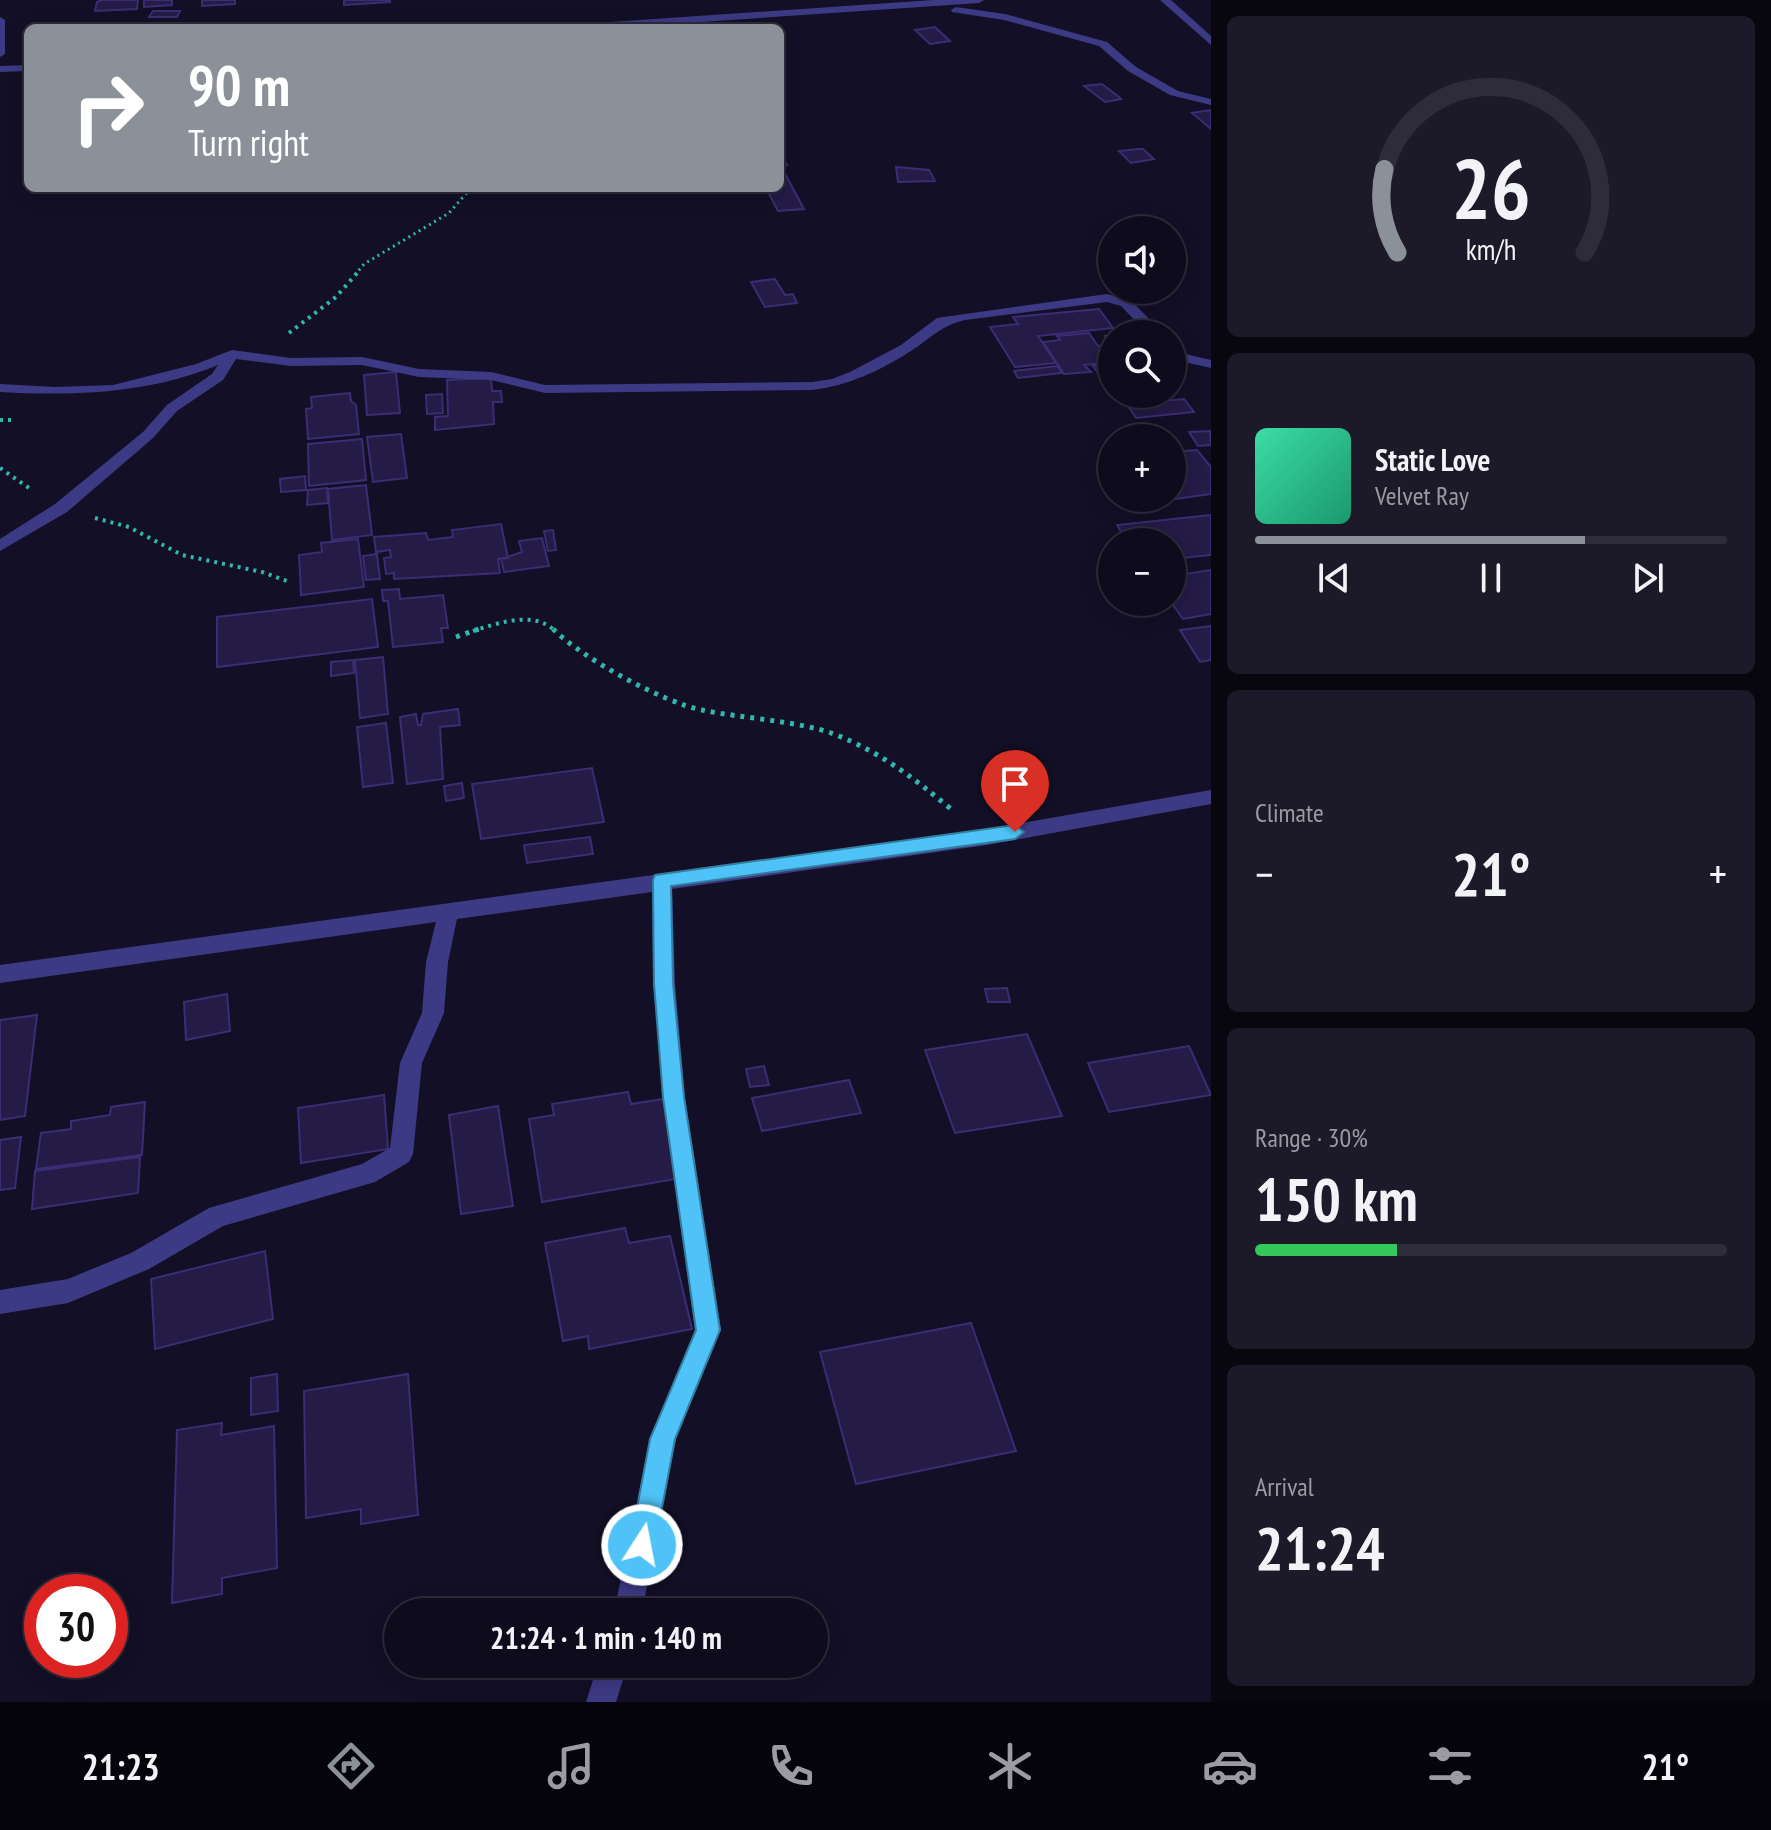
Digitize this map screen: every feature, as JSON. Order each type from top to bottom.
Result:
[{"type":"street","points":[[629,24],[979,0]]},
{"type":"street","points":[[1165,0],[1211,42]]},
{"type":"street","points":[[910,6],[1005,17],[1054,28],[1103,44],[1132,69],[1174,93],[1211,102]]},
{"type":"street","points":[[0,20],[0,54]]},
{"type":"street","points":[[0,69],[24,68]]},
{"type":"street","points":[[0,388],[113,389],[201,367],[232,354],[291,362],[362,361],[419,373],[491,376],[545,389],[812,386],[835,383],[855,375],[906,348],[942,321],[965,316],[1107,298],[1126,303],[1142,320]]},
{"type":"street","points":[[0,546],[61,508],[148,435],[172,408],[218,377],[232,354]]},
{"type":"street","points":[[1186,358],[1211,364]]},
{"type":"street","points":[[0,974],[987,837],[1211,797]]},
{"type":"street","points":[[631,1598],[663,1439],[708,1330],[674,1097],[664,983],[662,880]]},
{"type":"street","points":[[0,1302],[68,1291],[140,1261],[218,1216],[367,1174],[401,1154],[411,1063],[433,1013],[437,962],[448,913]]},
{"type":"street","points":[[601,1702],[609,1678]]},
{"type":"path","points":[[232,354],[275,343],[336,297],[364,264],[425,230],[449,213],[467,192]]},
{"type":"path","points":[[0,468],[61,508],[129,527],[182,555],[262,572],[287,581]]},
{"type":"path","points":[[456,637],[509,619],[547,623],[571,647],[623,677],[697,709],[831,733],[890,760],[987,837]]},
{"type":"building","points":[[138,0],[137,9],[95,11],[97,2]]},
{"type":"building","points":[[144,0],[172,0],[172,5],[144,7]]},
{"type":"building","points":[[202,0],[235,0],[235,4],[202,6]]},
{"type":"building","points":[[344,0],[390,0],[390,2],[344,5]]},
{"type":"building","points":[[153,11],[180,11],[177,17],[149,17]]},
{"type":"building","points":[[935,27],[950,41],[930,44],[915,30]]},
{"type":"building","points":[[1102,84],[1121,99],[1105,102],[1084,86]]},
{"type":"building","points":[[1211,110],[1211,129],[1192,113]]},
{"type":"building","points":[[1143,149],[1154,159],[1131,163],[1119,151]]},
{"type":"building","points":[[896,167],[929,170],[935,181],[898,182]]},
{"type":"building","points":[[784,172],[804,209],[778,211],[768,192],[784,192]]},
{"type":"building","points":[[775,279],[785,295],[793,294],[797,303],[765,307],[751,282]]},
{"type":"building","points":[[1099,309],[1107,320],[1098,320],[1098,330],[1038,336],[1056,363],[1015,367],[990,327],[1018,324],[1013,317]]},
{"type":"building","points":[[1089,333],[1098,346],[1098,364],[1084,365],[1091,372],[1064,374],[1043,342],[1060,340],[1057,336]]},
{"type":"building","points":[[1057,366],[1062,373],[1018,378],[1014,371]]},
{"type":"building","points":[[396,372],[400,413],[367,415],[364,375]]},
{"type":"building","points":[[491,378],[492,391],[501,391],[502,402],[493,402],[494,424],[435,430],[435,417],[448,416],[447,380]]},
{"type":"building","points":[[350,393],[351,401],[356,405],[359,434],[308,439],[306,409],[312,408],[311,397]]},
{"type":"building","points":[[442,394],[443,413],[427,414],[426,395]]},
{"type":"building","points":[[1186,402],[1194,412],[1136,418],[1130,408],[1186,408]]},
{"type":"building","points":[[1210,431],[1211,445],[1198,446],[1189,432]]},
{"type":"building","points":[[401,434],[407,478],[373,482],[367,437]]},
{"type":"building","points":[[362,439],[366,480],[309,486],[308,444]]},
{"type":"building","points":[[1197,450],[1211,467],[1211,494],[1186,497],[1186,451]]},
{"type":"building","points":[[305,476],[306,490],[281,492],[280,479]]},
{"type":"building","points":[[366,485],[372,535],[332,540],[328,489]]},
{"type":"building","points":[[327,488],[328,503],[307,505],[308,490]]},
{"type":"building","points":[[1211,515],[1211,555],[1186,558],[1186,528],[1119,528],[1117,525]]},
{"type":"building","points":[[501,524],[508,558],[498,559],[500,573],[394,579],[394,573],[386,574],[384,558],[391,557],[390,550],[376,552],[374,537],[426,533],[428,540],[453,537],[452,530]]},
{"type":"building","points":[[553,530],[556,550],[548,551],[544,531]]},
{"type":"building","points":[[542,538],[549,566],[504,572],[501,559],[522,552],[519,541]]},
{"type":"building","points":[[358,539],[364,587],[301,595],[299,555],[322,552],[321,543]]},
{"type":"building","points":[[377,554],[380,579],[366,580],[363,556]]},
{"type":"building","points":[[1211,570],[1211,614],[1183,619],[1181,616],[1186,616],[1186,574]]},
{"type":"building","points":[[399,589],[400,599],[443,595],[448,628],[441,628],[443,642],[393,647],[388,601],[383,601],[382,590]]},
{"type":"building","points":[[372,599],[378,647],[217,667],[217,617]]},
{"type":"building","points":[[1211,626],[1211,660],[1200,662],[1180,630]]},
{"type":"building","points":[[383,657],[388,714],[360,718],[355,660]]},
{"type":"building","points":[[353,660],[354,673],[331,676],[331,662]]},
{"type":"building","points":[[458,709],[460,725],[440,727],[443,779],[407,784],[400,717],[416,714],[418,725],[421,725],[423,714]]},
{"type":"building","points":[[386,723],[393,783],[363,787],[357,727]]},
{"type":"building","points":[[592,768],[604,822],[481,839],[472,784]]},
{"type":"building","points":[[462,783],[464,798],[446,801],[444,786]]},
{"type":"building","points":[[590,837],[593,854],[527,863],[524,845]]},
{"type":"building","points":[[1007,988],[1010,1002],[988,1002],[985,989]]},
{"type":"building","points":[[227,994],[230,1031],[186,1040],[184,1002]]},
{"type":"building","points":[[37,1015],[25,1116],[0,1120],[0,1020]]},
{"type":"building","points":[[1027,1034],[1062,1116],[955,1133],[925,1050]]},
{"type":"building","points":[[1189,1046],[1211,1095],[1109,1112],[1088,1063]]},
{"type":"building","points":[[764,1066],[769,1085],[750,1087],[746,1069]]},
{"type":"building","points":[[849,1080],[861,1113],[762,1131],[752,1098]]},
{"type":"building","points":[[628,1092],[631,1104],[663,1099],[681,1178],[542,1202],[529,1119],[554,1115],[552,1104]]},
{"type":"building","points":[[384,1095],[388,1149],[301,1163],[298,1108]]},
{"type":"building","points":[[145,1102],[142,1155],[36,1169],[41,1133],[71,1129],[71,1121],[110,1115],[111,1107]]},
{"type":"building","points":[[498,1106],[513,1206],[461,1214],[449,1115]]},
{"type":"building","points":[[21,1137],[15,1188],[0,1190],[0,1140]]},
{"type":"building","points":[[140,1157],[138,1193],[32,1209],[35,1171]]},
{"type":"building","points":[[625,1228],[629,1243],[670,1236],[692,1329],[589,1349],[588,1336],[563,1341],[545,1243]]},
{"type":"building","points":[[265,1251],[273,1319],[155,1349],[151,1279]]},
{"type":"building","points":[[971,1323],[1016,1451],[856,1484],[820,1352]]},
{"type":"building","points":[[277,1374],[278,1411],[251,1415],[251,1378]]},
{"type":"building","points":[[408,1374],[418,1515],[361,1524],[361,1509],[306,1518],[304,1391]]},
{"type":"building","points":[[222,1423],[221,1435],[274,1426],[277,1568],[222,1578],[222,1594],[172,1603],[177,1430]]},
{"type":"route","points":[[642,1545],[663,1439],[708,1330],[674,1097],[664,983],[662,880],[1015,832]]}]
